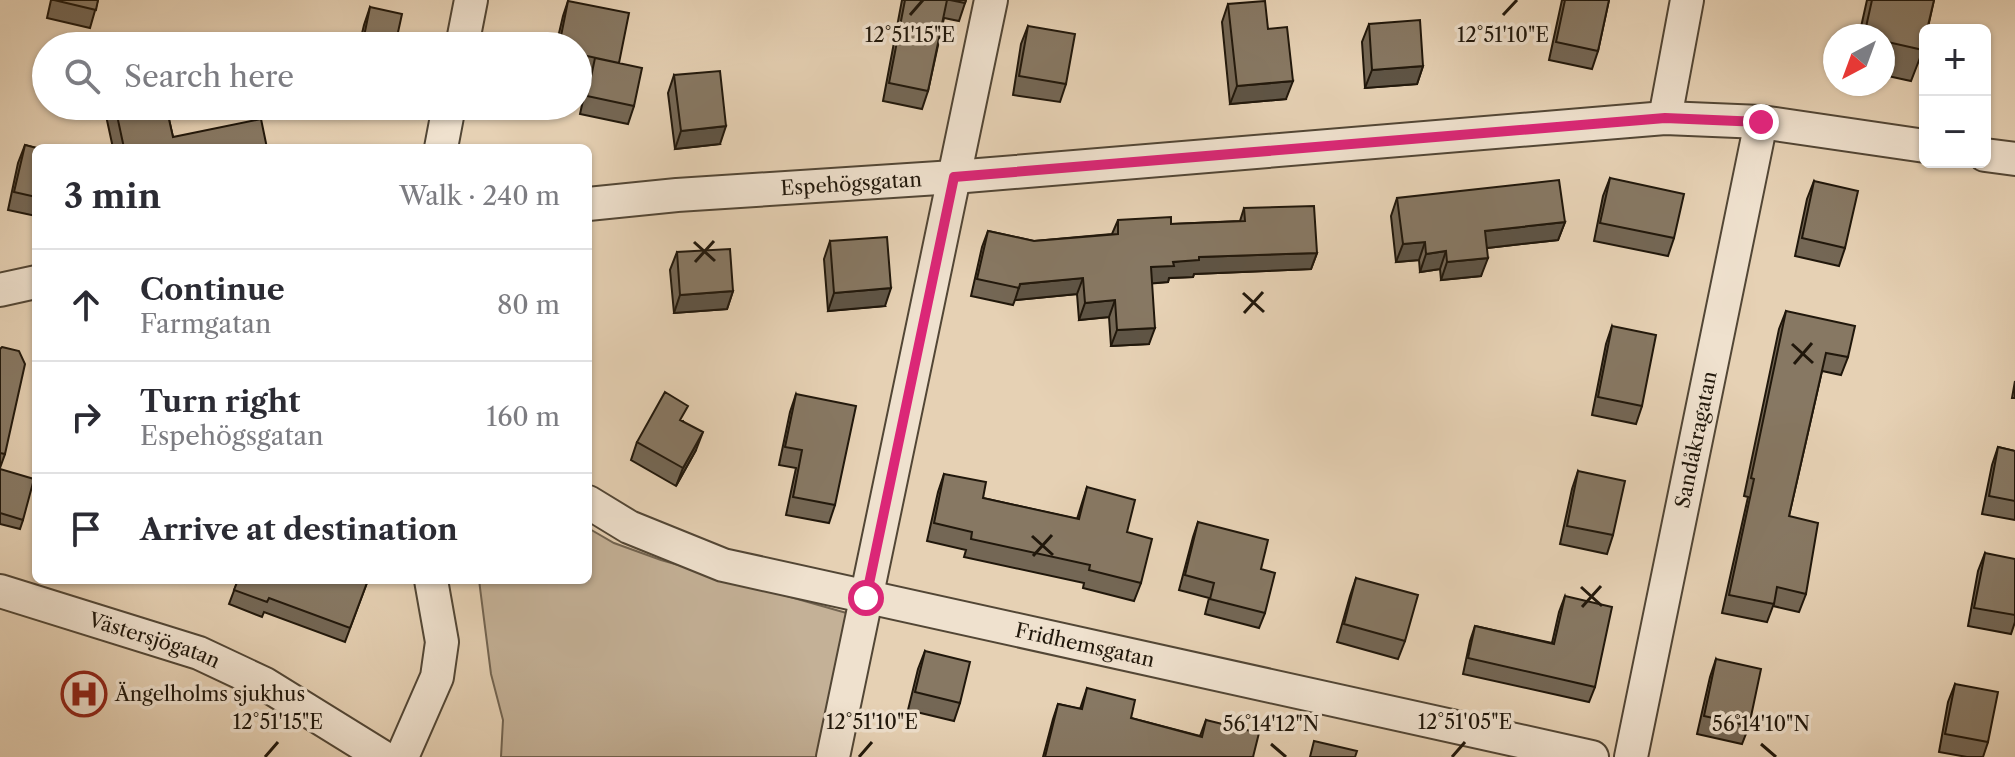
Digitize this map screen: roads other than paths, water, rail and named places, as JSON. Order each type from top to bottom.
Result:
[{"type":"street","points":[[465,32],[471,0]]},
{"type":"street","points":[[833,757],[991,0]]},
{"type":"street","points":[[1665,118],[1687,0]]},
{"type":"street","name":"Espehögsgatan","points":[[592,204],[1665,118],[1761,122],[1919,145]]},
{"type":"street","points":[[442,144],[446,120]]},
{"type":"street","name":"Sandåkragatan","points":[[1631,757],[1761,122]]},
{"type":"street","points":[[1991,156],[2015,159]]},
{"type":"street","points":[[0,290],[32,283]]},
{"type":"street","name":"Fridhemsgatan","points":[[592,504],[629,527],[723,565],[1592,757]]},
{"type":"street","points":[[402,757],[437,677],[442,642],[432,584]]},
{"type":"street","name":"Västersjögatan","points":[[0,591],[199,653],[265,684],[383,757]]},
{"type":"place","name":"Ängelholms sjukhus","points":[[84,694]]}]
